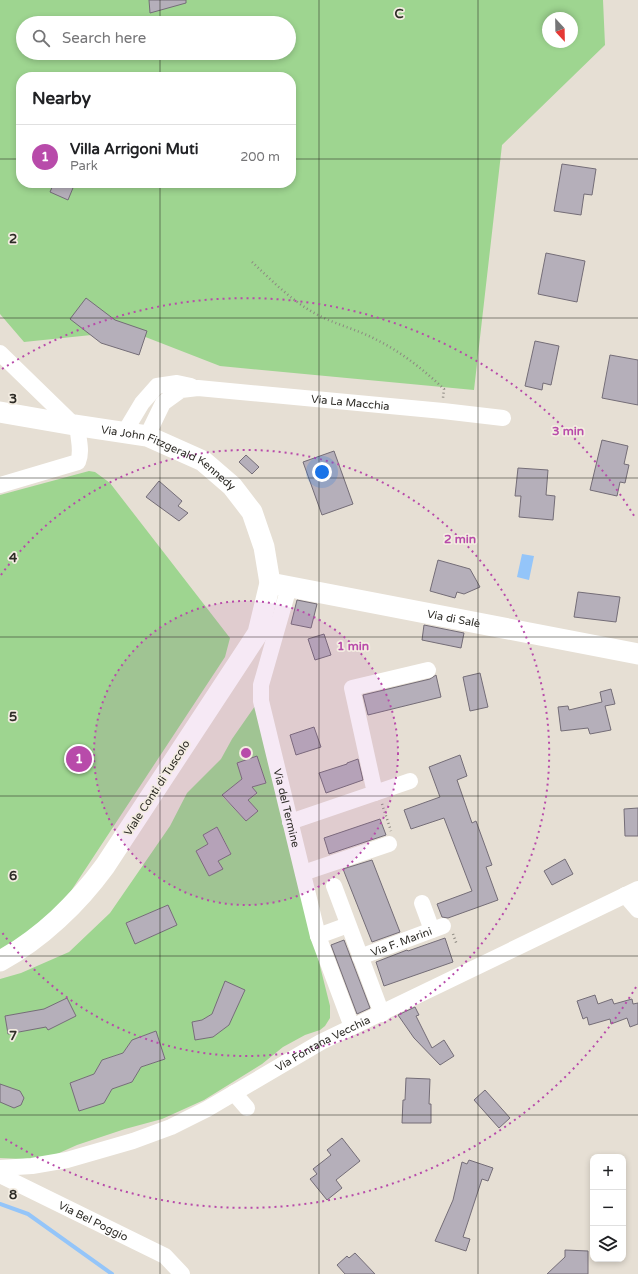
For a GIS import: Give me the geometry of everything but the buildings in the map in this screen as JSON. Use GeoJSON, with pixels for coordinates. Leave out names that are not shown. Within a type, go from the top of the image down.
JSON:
{"type":"FeatureCollection","features":[{"type":"Feature","properties":{"kind":"main road","name":"Via John Fitzgerald Kennedy"},"geometry":{"type":"LineString","coordinates":[[0,412],[76,426],[175,440],[205,451],[241,479],[258,500],[274,537],[279,585]]}},
{"type":"Feature","properties":{"kind":"main road","name":"Viale Conti di Tuscolo"},"geometry":{"type":"LineString","coordinates":[[0,961],[22,948],[48,927],[72,905],[100,874],[258,633],[272,607],[279,585]]}},
{"type":"Feature","properties":{"kind":"main road","name":"Via di Salè"},"geometry":{"type":"LineString","coordinates":[[279,585],[638,654]]}},
{"type":"Feature","properties":{"kind":"street"},"geometry":{"type":"LineString","coordinates":[[0,353],[76,426],[80,447],[78,462],[0,485]]}},
{"type":"Feature","properties":{"kind":"street","name":"Via La Macchia"},"geometry":{"type":"LineString","coordinates":[[124,433],[142,403],[157,386],[177,383],[198,388],[503,418]]}},
{"type":"Feature","properties":{"kind":"street","name":"Via La Macchia"},"geometry":{"type":"LineString","coordinates":[[147,436],[163,403],[181,390],[198,388]]}},
{"type":"Feature","properties":{"kind":"street","name":"Via del Termine"},"geometry":{"type":"LineString","coordinates":[[279,585],[261,685],[263,712],[318,936],[352,1027]]}},
{"type":"Feature","properties":{"kind":"street"},"geometry":{"type":"LineString","coordinates":[[379,799],[352,688],[428,670]]}},
{"type":"Feature","properties":{"kind":"street"},"geometry":{"type":"LineString","coordinates":[[290,822],[379,799],[410,781]]}},
{"type":"Feature","properties":{"kind":"street"},"geometry":{"type":"LineString","coordinates":[[302,873],[391,840]]}},
{"type":"Feature","properties":{"kind":"street"},"geometry":{"type":"LineString","coordinates":[[334,886],[382,1014]]}},
{"type":"Feature","properties":{"kind":"street"},"geometry":{"type":"LineString","coordinates":[[632,892],[638,910]]}},
{"type":"Feature","properties":{"kind":"street","name":"Via Fontana Vecchia"},"geometry":{"type":"LineString","coordinates":[[0,1168],[60,1162],[133,1141],[184,1121],[308,1049],[632,892]]}},
{"type":"Feature","properties":{"kind":"street","name":"Via F. Marini"},"geometry":{"type":"LineString","coordinates":[[360,957],[438,928],[422,903]]}},
{"type":"Feature","properties":{"kind":"street"},"geometry":{"type":"LineString","coordinates":[[318,936],[348,924]]}},
{"type":"Feature","properties":{"kind":"street"},"geometry":{"type":"LineString","coordinates":[[234,1093],[247,1108]]}},
{"type":"Feature","properties":{"kind":"street","name":"Via Bel Poggio"},"geometry":{"type":"LineString","coordinates":[[0,1175],[165,1256],[182,1274]]}},
{"type":"Feature","properties":{"kind":"path"},"geometry":{"type":"LineString","coordinates":[[252,262],[296,302],[316,314],[376,339],[432,378],[444,389],[443,411]]}},
{"type":"Feature","properties":{"kind":"path"},"geometry":{"type":"LineString","coordinates":[[379,799],[391,840]]}},
{"type":"Feature","properties":{"kind":"path"},"geometry":{"type":"LineString","coordinates":[[455,940],[457,945]]}},
{"type":"Feature","properties":{"kind":"green space"},"geometry":{"type":"Polygon","coordinates":[[[0,0],[603,0],[605,45],[502,145],[474,390],[220,366],[130,331],[24,342],[0,314],[0,0]]]}},
{"type":"Feature","properties":{"kind":"green space"},"geometry":{"type":"Polygon","coordinates":[[[89,471],[95,472],[110,483],[230,638],[225,657],[71,891],[38,926],[0,951],[0,495],[89,471]]]}},
{"type":"Feature","properties":{"kind":"green space"},"geometry":{"type":"Polygon","coordinates":[[[255,706],[330,1006],[330,1018],[325,1026],[320,1030],[305,1035],[283,1047],[262,1064],[204,1100],[162,1119],[125,1129],[77,1145],[48,1158],[0,1158],[0,979],[21,973],[69,952],[110,913],[170,826],[187,793],[221,759],[232,739],[255,706]],[[257,757],[237,763],[242,779],[222,796],[246,821],[257,811],[248,800],[257,794],[252,787],[266,783],[257,757]],[[217,827],[203,835],[208,844],[196,851],[209,876],[222,869],[218,861],[231,853],[217,827]],[[168,905],[126,923],[135,944],[177,925],[168,905]],[[225,982],[212,1014],[202,1020],[192,1022],[195,1040],[213,1037],[229,1025],[245,990],[225,982]],[[67,998],[39,1012],[48,1030],[76,1016],[67,998]],[[35,1011],[5,1016],[8,1034],[39,1028],[35,1011]],[[156,1031],[132,1040],[123,1053],[102,1060],[94,1074],[70,1083],[79,1111],[104,1103],[112,1089],[132,1082],[141,1067],[165,1059],[156,1031]]]}},
{"type":"Feature","properties":{"kind":"water"},"geometry":{"type":"Polygon","coordinates":[[[522,554],[534,556],[529,580],[517,577],[522,554]]]}},
{"type":"Feature","properties":{"kind":"waterway"},"geometry":{"type":"LineString","coordinates":[[0,1204],[28,1214],[112,1274]]}},
{"type":"Feature","properties":{"kind":"place","name":"Villa Arrigoni Muti"},"geometry":{"type":"Point","coordinates":[79,759]}}]}
